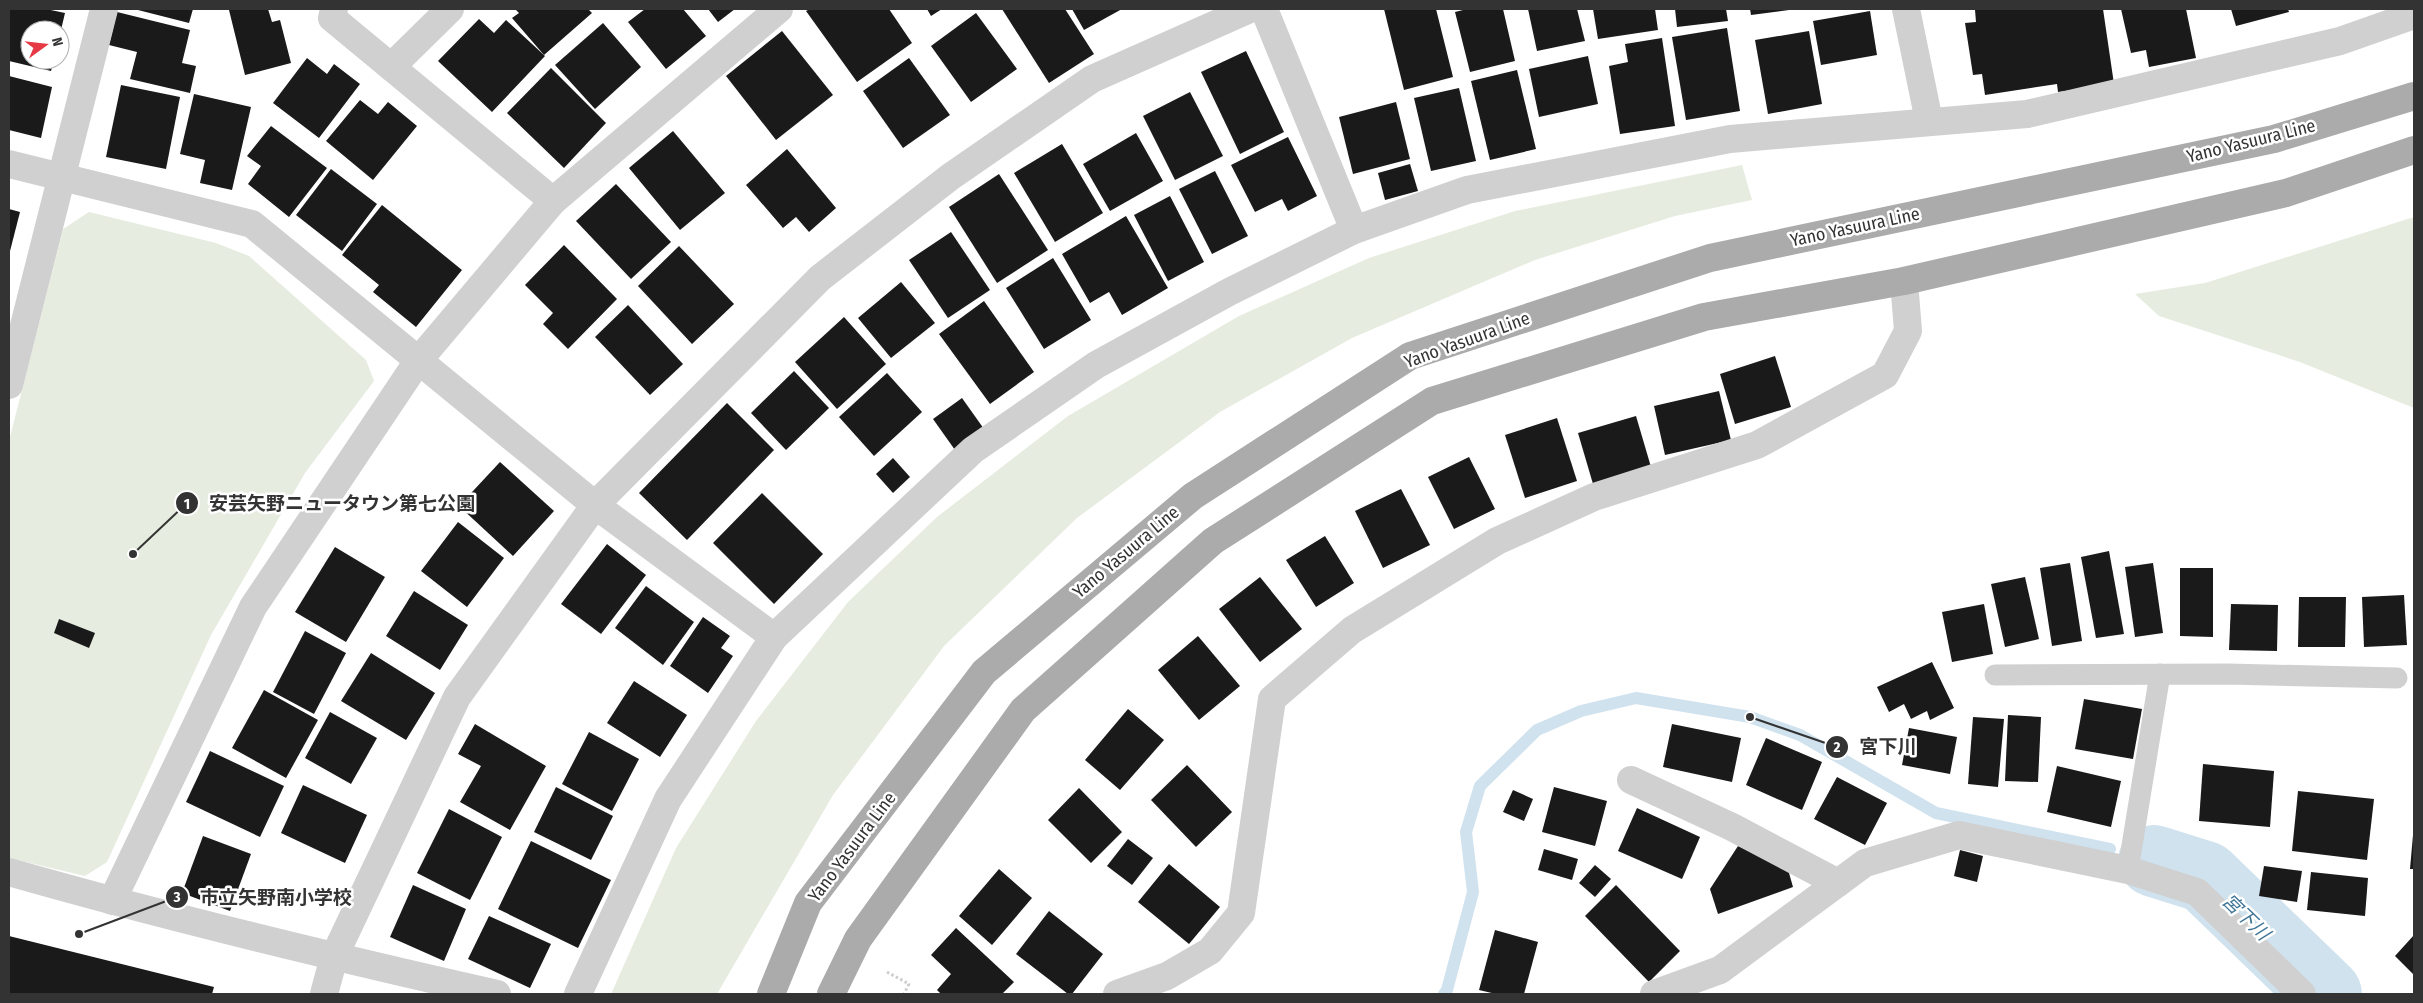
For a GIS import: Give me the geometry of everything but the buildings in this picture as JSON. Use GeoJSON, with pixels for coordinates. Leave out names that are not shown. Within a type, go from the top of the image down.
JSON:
{"type":"FeatureCollection","features":[{"type":"Feature","properties":{"kind":"main road","name":"Yano Yasuura Line"},"geometry":{"type":"LineString","coordinates":[[771,994],[808,903],[984,672],[1193,496],[1410,356],[1710,258],[2274,139],[2414,96]]}},
{"type":"Feature","properties":{"kind":"main road"},"geometry":{"type":"LineString","coordinates":[[831,994],[858,939],[1023,710],[1213,541],[1432,402],[1704,316],[1904,281],[2286,193],[2414,150]]}},
{"type":"Feature","properties":{"kind":"street"},"geometry":{"type":"LineString","coordinates":[[9,385],[104,9]]}},
{"type":"Feature","properties":{"kind":"street"},"geometry":{"type":"LineString","coordinates":[[334,9],[332,18],[553,201]]}},
{"type":"Feature","properties":{"kind":"street"},"geometry":{"type":"LineString","coordinates":[[390,67],[450,9]]}},
{"type":"Feature","properties":{"kind":"street"},"geometry":{"type":"LineString","coordinates":[[112,901],[253,607],[418,360],[553,201],[778,9]]}},
{"type":"Feature","properties":{"kind":"street"},"geometry":{"type":"LineString","coordinates":[[324,994],[334,957],[457,697],[595,505],[820,278],[950,177],[1092,79],[1250,9]]}},
{"type":"Feature","properties":{"kind":"street"},"geometry":{"type":"LineString","coordinates":[[1264,9],[1354,230]]}},
{"type":"Feature","properties":{"kind":"street"},"geometry":{"type":"LineString","coordinates":[[1906,9],[1929,121]]}},
{"type":"Feature","properties":{"kind":"street"},"geometry":{"type":"LineString","coordinates":[[578,994],[668,799],[774,637],[973,450],[1096,365],[1228,292],[1354,230],[1467,190],[1730,139],[2027,114],[2340,40],[2414,15]]}},
{"type":"Feature","properties":{"kind":"street"},"geometry":{"type":"LineString","coordinates":[[9,164],[252,224],[595,505],[774,637]]}},
{"type":"Feature","properties":{"kind":"street"},"geometry":{"type":"LineString","coordinates":[[1117,994],[1166,976],[1210,952],[1240,913],[1272,699],[1352,630],[1497,541],[1594,497],[1757,445],[1885,375],[1908,331],[1904,281]]}},
{"type":"Feature","properties":{"kind":"street"},"geometry":{"type":"LineString","coordinates":[[1631,780],[1732,827],[1838,883]]}},
{"type":"Feature","properties":{"kind":"street"},"geometry":{"type":"LineString","coordinates":[[1654,994],[1720,970],[1865,863],[1959,836],[2128,870],[2197,892],[2302,994]]}},
{"type":"Feature","properties":{"kind":"street"},"geometry":{"type":"LineString","coordinates":[[9,872],[112,901],[334,957],[496,994]]}},
{"type":"Feature","properties":{"kind":"lane"},"geometry":{"type":"LineString","coordinates":[[1995,675],[2160,674],[2397,678]]}},
{"type":"Feature","properties":{"kind":"lane"},"geometry":{"type":"LineString","coordinates":[[2128,870],[2160,674]]}},
{"type":"Feature","properties":{"kind":"path"},"geometry":{"type":"LineString","coordinates":[[887,972],[909,984],[904,994]]}},
{"type":"Feature","properties":{"kind":"shaded area"},"geometry":{"type":"Polygon","coordinates":[[[1742,165],[1752,200],[1675,216],[1535,260],[1352,338],[1220,412],[1077,518],[944,646],[833,795],[717,994],[611,994],[676,848],[756,721],[848,602],[937,517],[1068,416],[1239,316],[1369,258],[1515,211],[1742,165]]]}},
{"type":"Feature","properties":{"kind":"shaded area"},"geometry":{"type":"Polygon","coordinates":[[[89,212],[216,243],[249,256],[366,360],[374,381],[305,473],[211,635],[107,862],[85,876],[9,858],[9,441],[63,229],[89,212]]]}},
{"type":"Feature","properties":{"kind":"shaded area"},"geometry":{"type":"Polygon","coordinates":[[[2414,217],[2414,408],[2300,362],[2159,316],[2135,294],[2205,283],[2414,217]]]}},
{"type":"Feature","properties":{"kind":"waterway","name":"宮下川"},"geometry":{"type":"LineString","coordinates":[[1444,994],[1447,990],[1473,892],[1466,832],[1480,786],[1537,730],[1581,711],[1636,698],[1750,717],[1800,735],[1936,813],[2110,849]]}},
{"type":"Feature","properties":{"kind":"waterway","name":"宮下川"},"geometry":{"type":"LineString","coordinates":[[2154,861],[2205,877],[2326,994]]}},
{"type":"Feature","properties":{"kind":"place","name":"安芸矢野ニュータウン第七公園"},"geometry":{"type":"Point","coordinates":[133,554]}},
{"type":"Feature","properties":{"kind":"place","name":"宮下川"},"geometry":{"type":"Point","coordinates":[1750,717]}},
{"type":"Feature","properties":{"kind":"place","name":"市立矢野南小学校"},"geometry":{"type":"Point","coordinates":[79,934]}}]}
